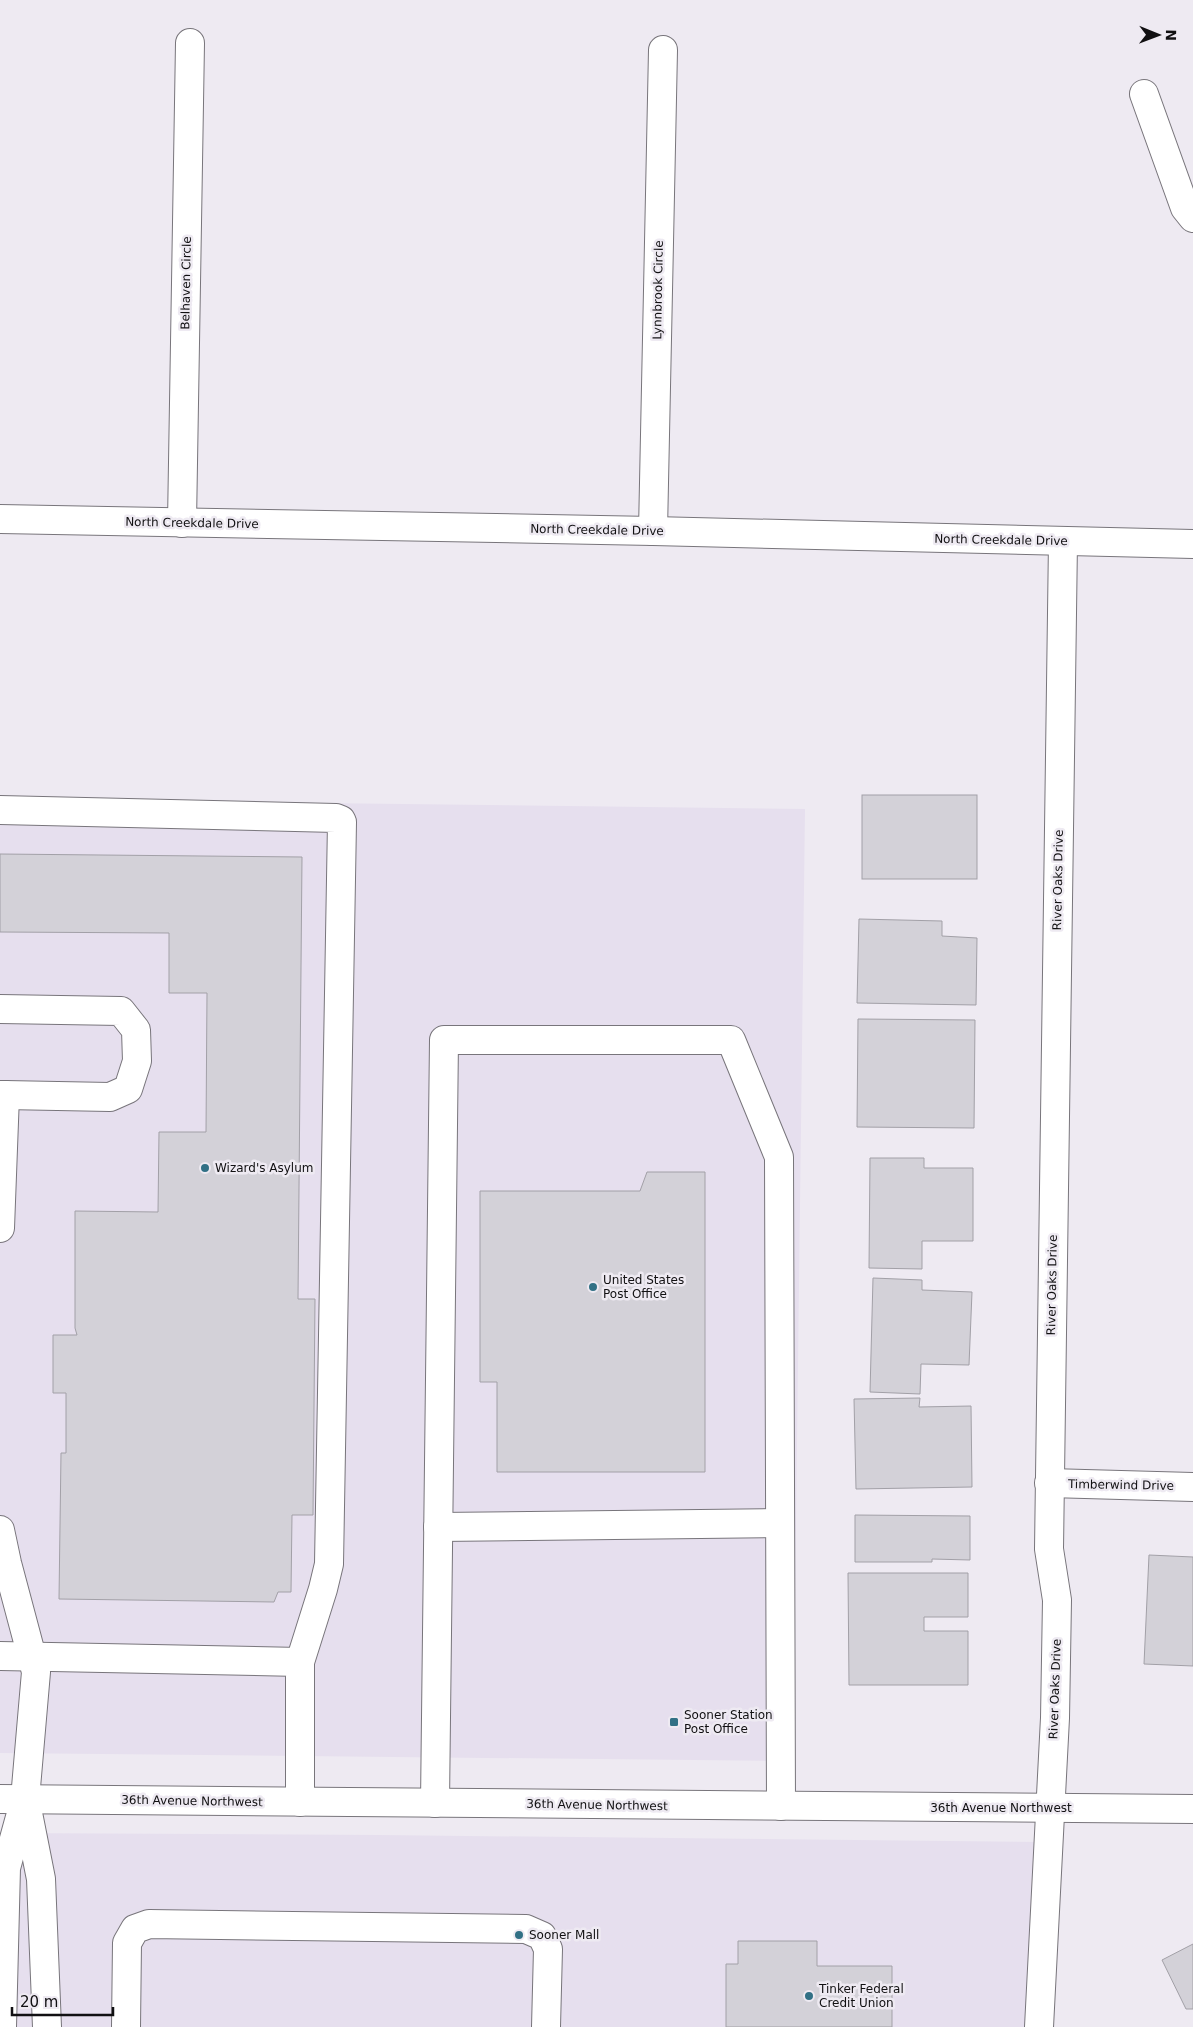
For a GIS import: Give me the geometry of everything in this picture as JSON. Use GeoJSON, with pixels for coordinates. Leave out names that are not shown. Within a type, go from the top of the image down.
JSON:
{"type":"FeatureCollection","features":[{"type":"Feature","properties":{"kind":"street","name":"Belhaven Circle"},"geometry":{"type":"LineString","coordinates":[[182,523],[190,43]]}},
{"type":"Feature","properties":{"kind":"street","name":"Lynnbrook Circle"},"geometry":{"type":"LineString","coordinates":[[653,531],[663,50]]}},
{"type":"Feature","properties":{"kind":"street"},"geometry":{"type":"LineString","coordinates":[[1144,94],[1185,208],[1193,218]]}},
{"type":"Feature","properties":{"kind":"street","name":"North Creekdale Drive"},"geometry":{"type":"LineString","coordinates":[[0,519],[653,531],[1193,544]]}},
{"type":"Feature","properties":{"kind":"street","name":"River Oaks Drive"},"geometry":{"type":"LineString","coordinates":[[1039,2027],[1052,1808],[1057,1600],[1049,1548],[1049,1483],[1063,541]]}},
{"type":"Feature","properties":{"kind":"street"},"geometry":{"type":"LineString","coordinates":[[0,810],[336,818],[342,822],[329,1564],[300,1662],[300,1802]]}},
{"type":"Feature","properties":{"kind":"street"},"geometry":{"type":"LineString","coordinates":[[0,1008],[121,1011],[136,1030],[137,1061],[128,1090],[110,1097],[2,1095],[0,1228]]}},
{"type":"Feature","properties":{"kind":"street"},"geometry":{"type":"LineString","coordinates":[[435,1803],[444,1040],[730,1040],[779,1157],[781,1806]]}},
{"type":"Feature","properties":{"kind":"street","name":"Timberwind Drive"},"geometry":{"type":"LineString","coordinates":[[1049,1483],[1193,1487]]}},
{"type":"Feature","properties":{"kind":"street"},"geometry":{"type":"LineString","coordinates":[[438,1527],[780,1523]]}},
{"type":"Feature","properties":{"kind":"street"},"geometry":{"type":"LineString","coordinates":[[0,1530],[36,1672],[12,1799],[6,1868],[2,2027]]}},
{"type":"Feature","properties":{"kind":"street"},"geometry":{"type":"LineString","coordinates":[[0,1656],[300,1662]]}},
{"type":"Feature","properties":{"kind":"street"},"geometry":{"type":"LineString","coordinates":[[12,1799],[42,1879],[47,2027]]}},
{"type":"Feature","properties":{"kind":"street","name":"36th Avenue Northwest"},"geometry":{"type":"LineString","coordinates":[[12,1799],[1193,1809]]}},
{"type":"Feature","properties":{"kind":"street"},"geometry":{"type":"LineString","coordinates":[[126,2027],[127,1943],[135,1929],[149,1924],[526,1929],[542,1936],[548,1949],[546,2027]]}},
{"type":"Feature","properties":{"kind":"shaded area"},"geometry":{"type":"Polygon","coordinates":[[[0,799],[805,809],[793,1761],[0,1753],[0,799]]]}},
{"type":"Feature","properties":{"kind":"shaded area","name":"Sooner Mall"},"geometry":{"type":"Polygon","coordinates":[[[0,1833],[1040,1842],[1035,2027],[0,2027],[0,1833]]]}},
{"type":"Feature","properties":{"kind":"building"},"geometry":{"type":"Polygon","coordinates":[[[862,795],[977,795],[977,879],[862,879],[862,795]]]}},
{"type":"Feature","properties":{"kind":"building"},"geometry":{"type":"Polygon","coordinates":[[[0,854],[302,857],[298,1299],[315,1299],[313,1515],[292,1515],[291,1592],[278,1592],[274,1602],[59,1599],[61,1453],[66,1453],[66,1393],[53,1393],[53,1335],[77,1335],[75,1328],[75,1211],[158,1212],[159,1132],[206,1132],[207,993],[169,993],[169,933],[0,932],[0,854]]]}},
{"type":"Feature","properties":{"kind":"building"},"geometry":{"type":"Polygon","coordinates":[[[859,919],[942,921],[942,936],[977,938],[976,1005],[857,1003],[859,919]]]}},
{"type":"Feature","properties":{"kind":"building"},"geometry":{"type":"Polygon","coordinates":[[[858,1019],[975,1020],[974,1128],[857,1127],[858,1019]]]}},
{"type":"Feature","properties":{"kind":"building"},"geometry":{"type":"Polygon","coordinates":[[[870,1158],[924,1158],[924,1168],[973,1168],[973,1241],[922,1241],[922,1269],[869,1268],[870,1158]]]}},
{"type":"Feature","properties":{"kind":"building","name":"United States Post Office"},"geometry":{"type":"Polygon","coordinates":[[[647,1172],[705,1172],[705,1472],[497,1472],[497,1382],[480,1382],[480,1191],[640,1191],[647,1172]]]}},
{"type":"Feature","properties":{"kind":"building"},"geometry":{"type":"Polygon","coordinates":[[[873,1278],[922,1280],[922,1290],[972,1292],[969,1365],[921,1364],[920,1394],[870,1392],[873,1278]]]}},
{"type":"Feature","properties":{"kind":"building"},"geometry":{"type":"Polygon","coordinates":[[[920,1398],[919,1407],[971,1406],[972,1487],[856,1489],[854,1399],[920,1398]]]}},
{"type":"Feature","properties":{"kind":"building"},"geometry":{"type":"Polygon","coordinates":[[[855,1515],[970,1516],[970,1560],[932,1559],[932,1562],[855,1562],[855,1515]]]}},
{"type":"Feature","properties":{"kind":"building"},"geometry":{"type":"Polygon","coordinates":[[[1149,1555],[1193,1557],[1193,1666],[1144,1664],[1149,1555]]]}},
{"type":"Feature","properties":{"kind":"building"},"geometry":{"type":"Polygon","coordinates":[[[848,1573],[968,1573],[968,1617],[924,1617],[924,1631],[968,1631],[968,1685],[849,1685],[848,1573]]]}},
{"type":"Feature","properties":{"kind":"building","name":"Tinker Federal Credit Union"},"geometry":{"type":"Polygon","coordinates":[[[738,1941],[817,1941],[817,1966],[892,1966],[892,2027],[726,2027],[726,1964],[738,1964],[738,1941]]]}},
{"type":"Feature","properties":{"kind":"building"},"geometry":{"type":"Polygon","coordinates":[[[1193,1944],[1193,2009],[1186,2009],[1162,1960],[1193,1944]]]}},
{"type":"Feature","properties":{"kind":"place","name":"Wizard's Asylum"},"geometry":{"type":"Point","coordinates":[205,1168]}},
{"type":"Feature","properties":{"kind":"place","name":"United States Post Office"},"geometry":{"type":"Point","coordinates":[593,1287]}},
{"type":"Feature","properties":{"kind":"place","name":"Sooner Station Post Office"},"geometry":{"type":"Point","coordinates":[674,1722]}},
{"type":"Feature","properties":{"kind":"place","name":"Sooner Mall"},"geometry":{"type":"Point","coordinates":[519,1935]}},
{"type":"Feature","properties":{"kind":"place","name":"Tinker Federal Credit Union"},"geometry":{"type":"Point","coordinates":[809,1996]}}]}
